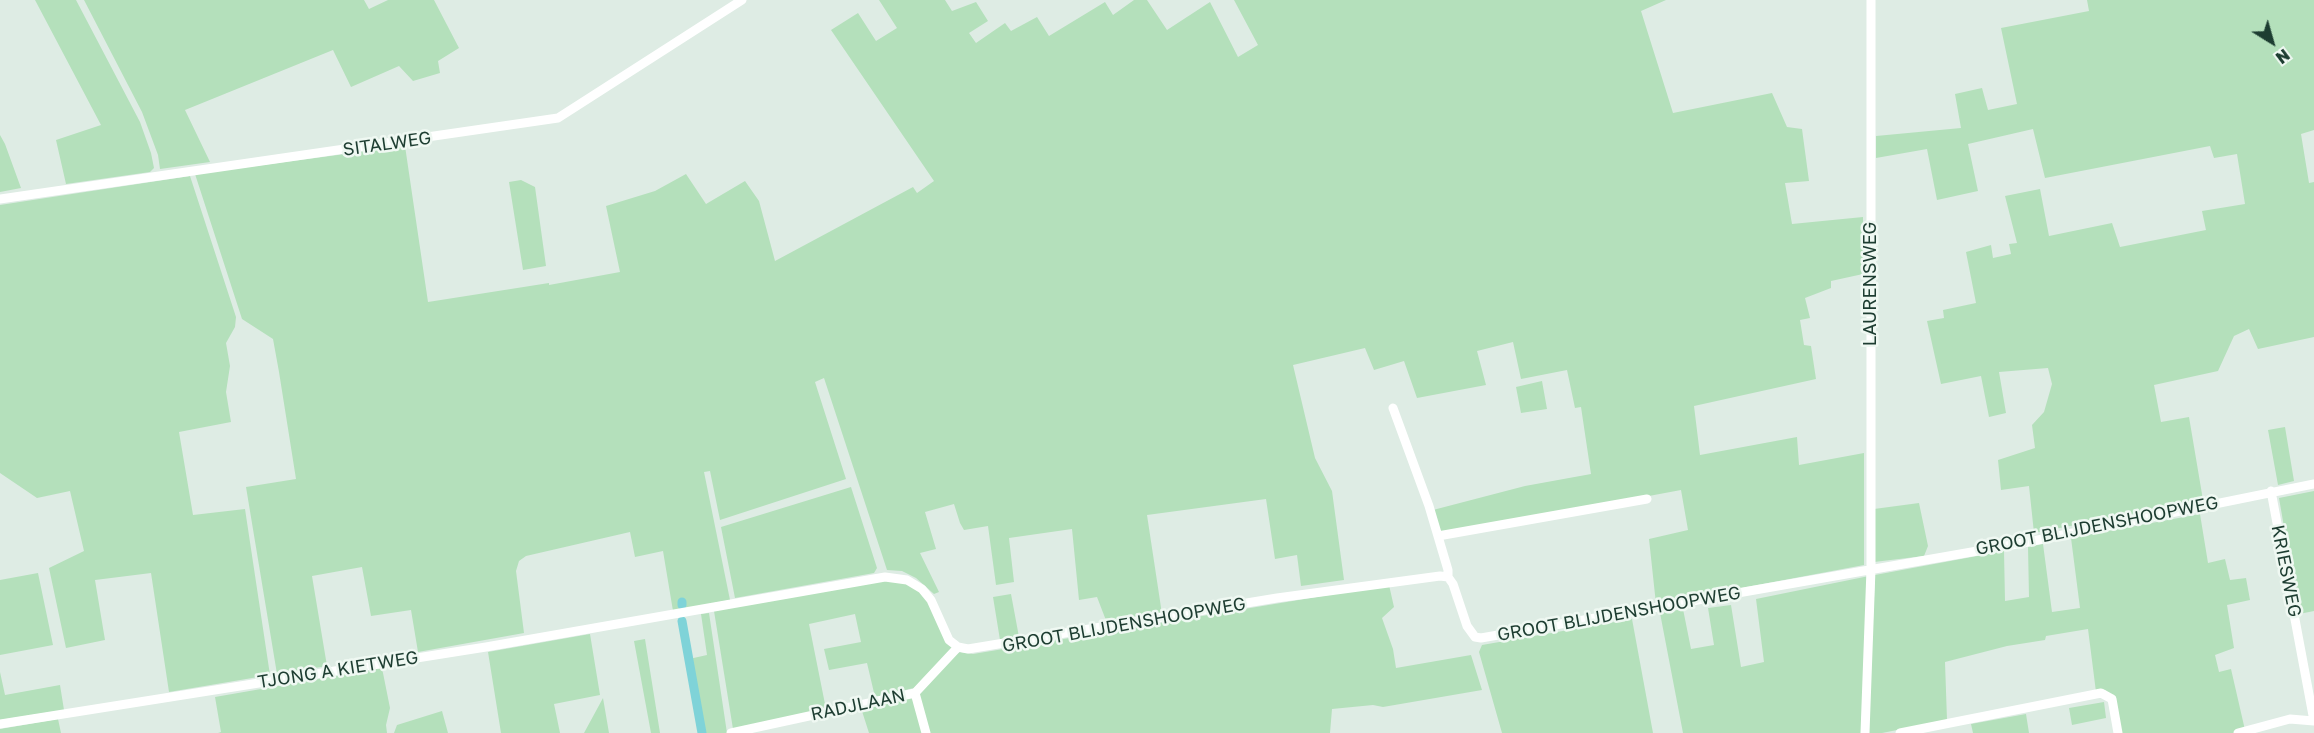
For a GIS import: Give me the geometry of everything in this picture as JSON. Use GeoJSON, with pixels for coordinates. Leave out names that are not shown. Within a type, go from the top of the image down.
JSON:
{"type":"FeatureCollection","features":[{"type":"Feature","properties":{"kind":"street","name":"SITALWEG"},"geometry":{"type":"LineString","coordinates":[[0,199],[558,118],[741,0]]}},
{"type":"Feature","properties":{"kind":"street","name":"LAURENSWEG"},"geometry":{"type":"LineString","coordinates":[[1865,733],[1871,569],[1871,0]]}},
{"type":"Feature","properties":{"kind":"street"},"geometry":{"type":"LineString","coordinates":[[1393,408],[1438,536],[1448,570],[1448,578]]}},
{"type":"Feature","properties":{"kind":"street","name":"GROOT BLIJDENSHOOPWEG"},"geometry":{"type":"LineString","coordinates":[[958,647],[981,649],[1277,598],[1440,576],[1448,578],[1453,584],[1467,626],[1475,637],[1481,638],[2023,543],[2314,484]]}},
{"type":"Feature","properties":{"kind":"street","name":"KRIESWEG"},"geometry":{"type":"LineString","coordinates":[[2271,492],[2314,721]]}},
{"type":"Feature","properties":{"kind":"street"},"geometry":{"type":"LineString","coordinates":[[1438,536],[1647,499]]}},
{"type":"Feature","properties":{"kind":"street","name":"TJONG A KIETWEG"},"geometry":{"type":"LineString","coordinates":[[0,724],[675,614],[852,581],[896,577],[922,589],[931,600],[949,640],[958,647]]}},
{"type":"Feature","properties":{"kind":"street"},"geometry":{"type":"LineString","coordinates":[[927,733],[915,693],[958,647]]}},
{"type":"Feature","properties":{"kind":"street","name":"RADJLAAN"},"geometry":{"type":"LineString","coordinates":[[730,733],[915,693]]}},
{"type":"Feature","properties":{"kind":"street"},"geometry":{"type":"LineString","coordinates":[[1899,733],[2101,693],[2107,694],[2112,699],[2118,733]]}},
{"type":"Feature","properties":{"kind":"street"},"geometry":{"type":"LineString","coordinates":[[2238,733],[2290,719],[2314,721]]}},
{"type":"Feature","properties":{"kind":"green space"},"geometry":{"type":"Polygon","coordinates":[[[35,0],[76,0],[140,122],[154,168],[150,172],[66,184],[56,140],[101,125],[35,0]]]}},
{"type":"Feature","properties":{"kind":"green space"},"geometry":{"type":"Polygon","coordinates":[[[84,0],[364,0],[369,9],[388,0],[434,0],[459,48],[438,61],[440,73],[413,81],[399,66],[351,87],[333,50],[185,110],[210,162],[160,169],[158,155],[142,112],[84,0]]]}},
{"type":"Feature","properties":{"kind":"green space"},"geometry":{"type":"Polygon","coordinates":[[[879,0],[945,0],[952,11],[976,2],[988,21],[969,33],[976,43],[1005,23],[1011,31],[1037,17],[1049,36],[1105,2],[1113,15],[1134,0],[1147,0],[1167,30],[1210,2],[1238,57],[1258,45],[1234,0],[1666,0],[1641,11],[1673,113],[1772,93],[1787,127],[1802,129],[1809,181],[1785,183],[1792,224],[1863,217],[1863,274],[1831,281],[1831,288],[1805,298],[1810,318],[1800,320],[1804,345],[1811,346],[1816,379],[1694,406],[1700,455],[1797,437],[1799,465],[1864,453],[1864,565],[1656,604],[1649,539],[1688,530],[1681,490],[1440,535],[1433,510],[1525,486],[1591,474],[1581,407],[1575,408],[1567,370],[1521,379],[1513,342],[1477,351],[1486,385],[1417,398],[1404,361],[1374,370],[1365,348],[1293,365],[1315,458],[1332,491],[1344,580],[1301,586],[1297,555],[1275,559],[1266,499],[1147,515],[1162,614],[1107,623],[1097,597],[1079,600],[1072,529],[1009,538],[1014,582],[996,585],[988,526],[964,530],[954,504],[925,512],[936,549],[920,553],[939,592],[934,594],[916,578],[902,571],[887,570],[824,378],[815,382],[846,479],[720,520],[710,471],[704,472],[730,600],[673,611],[663,551],[635,557],[630,532],[526,556],[519,561],[516,571],[524,633],[418,652],[411,610],[371,616],[362,567],[312,576],[327,666],[277,674],[246,487],[296,479],[279,372],[273,339],[242,319],[195,174],[405,146],[428,302],[549,283],[549,285],[620,272],[606,206],[655,191],[686,174],[706,204],[745,181],[759,201],[775,261],[913,187],[917,193],[934,181],[831,30],[858,13],[876,41],[897,28],[879,0]]]}},
{"type":"Feature","properties":{"kind":"green space"},"geometry":{"type":"Polygon","coordinates":[[[2087,0],[2314,0],[2314,130],[2301,134],[2309,183],[2314,182],[2314,337],[2258,349],[2249,329],[2234,336],[2218,371],[2154,385],[2161,422],[2189,417],[2203,500],[2034,533],[2029,486],[2001,490],[1998,460],[2035,448],[2032,425],[2044,412],[2052,384],[2048,368],[1999,372],[2006,413],[1989,417],[1981,376],[1941,384],[1927,321],[1944,318],[1943,310],[1976,303],[1966,252],[1991,245],[1993,258],[2011,254],[2009,244],[2017,243],[2005,196],[2040,189],[2049,236],[2112,223],[2120,247],[2206,230],[2202,211],[2245,204],[2237,154],[2214,158],[2210,146],[2045,178],[2033,129],[1968,144],[1978,191],[1937,200],[1927,149],[1876,158],[1876,136],[1961,128],[1955,94],[1982,88],[1988,110],[2017,104],[2001,28],[2089,11],[2087,0]]]}},
{"type":"Feature","properties":{"kind":"green space"},"geometry":{"type":"Polygon","coordinates":[[[0,135],[5,144],[21,188],[0,192],[0,135]]]}},
{"type":"Feature","properties":{"kind":"green space"},"geometry":{"type":"Polygon","coordinates":[[[190,176],[236,317],[235,327],[226,343],[230,366],[226,392],[231,422],[179,432],[193,515],[245,509],[270,675],[169,692],[151,573],[95,580],[105,640],[66,648],[49,568],[84,551],[70,491],[37,498],[0,473],[0,205],[190,176]]]}},
{"type":"Feature","properties":{"kind":"green space"},"geometry":{"type":"Polygon","coordinates":[[[521,180],[535,187],[546,266],[523,270],[509,182],[521,180]]]}},
{"type":"Feature","properties":{"kind":"green space"},"geometry":{"type":"Polygon","coordinates":[[[1542,381],[1547,409],[1521,413],[1516,387],[1542,381]]]}},
{"type":"Feature","properties":{"kind":"green space"},"geometry":{"type":"Polygon","coordinates":[[[2285,427],[2294,481],[2278,485],[2268,430],[2285,427]]]}},
{"type":"Feature","properties":{"kind":"green space"},"geometry":{"type":"Polygon","coordinates":[[[851,487],[877,568],[874,573],[735,598],[721,527],[851,487]]]}},
{"type":"Feature","properties":{"kind":"green space"},"geometry":{"type":"Polygon","coordinates":[[[2314,491],[2314,611],[2299,614],[2279,498],[2314,491]]]}},
{"type":"Feature","properties":{"kind":"green space"},"geometry":{"type":"Polygon","coordinates":[[[1919,503],[1928,546],[1924,556],[1874,562],[1874,509],[1919,503]]]}},
{"type":"Feature","properties":{"kind":"green space"},"geometry":{"type":"Polygon","coordinates":[[[2200,514],[2208,563],[2225,559],[2230,580],[2246,578],[2250,600],[2227,605],[2234,648],[2215,655],[2219,672],[2231,669],[2245,730],[2236,733],[2119,733],[2113,696],[2105,690],[2096,692],[2088,629],[2046,636],[2045,640],[2007,646],[1945,662],[1947,720],[1882,733],[1868,733],[1875,575],[2004,551],[2005,601],[2029,597],[2028,547],[2043,544],[2052,612],[2080,608],[2071,538],[2200,514]]]}},
{"type":"Feature","properties":{"kind":"green space"},"geometry":{"type":"Polygon","coordinates":[[[38,573],[53,645],[0,655],[0,580],[38,573]]]}},
{"type":"Feature","properties":{"kind":"green space"},"geometry":{"type":"Polygon","coordinates":[[[1869,576],[1861,733],[1683,733],[1660,613],[1683,609],[1691,649],[1714,645],[1708,608],[1731,605],[1741,667],[1764,662],[1756,599],[1869,576]]]}},
{"type":"Feature","properties":{"kind":"green space"},"geometry":{"type":"Polygon","coordinates":[[[880,580],[898,580],[919,590],[929,602],[953,647],[914,688],[875,697],[867,663],[829,670],[824,649],[861,642],[855,614],[809,624],[826,709],[733,729],[714,611],[880,580]]]}},
{"type":"Feature","properties":{"kind":"green space"},"geometry":{"type":"Polygon","coordinates":[[[1389,585],[1394,607],[1382,618],[1393,649],[1396,668],[1471,655],[1482,690],[1383,707],[1373,705],[1332,709],[1330,733],[930,733],[918,693],[953,655],[960,652],[973,654],[1389,585]]]}},
{"type":"Feature","properties":{"kind":"green space"},"geometry":{"type":"Polygon","coordinates":[[[1011,594],[1019,637],[1000,640],[993,597],[1011,594]]]}},
{"type":"Feature","properties":{"kind":"green space"},"geometry":{"type":"Polygon","coordinates":[[[709,613],[727,733],[702,733],[689,659],[707,655],[701,614],[709,613]]]}},
{"type":"Feature","properties":{"kind":"green space"},"geometry":{"type":"Polygon","coordinates":[[[1632,619],[1653,733],[1502,733],[1479,652],[1482,645],[1632,619]]]}},
{"type":"Feature","properties":{"kind":"green space"},"geometry":{"type":"Polygon","coordinates":[[[590,634],[600,695],[554,704],[560,733],[501,733],[488,652],[590,634]]]}},
{"type":"Feature","properties":{"kind":"green space"},"geometry":{"type":"Polygon","coordinates":[[[645,639],[660,733],[651,733],[634,641],[645,639]]]}},
{"type":"Feature","properties":{"kind":"green space"},"geometry":{"type":"Polygon","coordinates":[[[382,668],[390,708],[386,725],[387,733],[218,733],[221,732],[215,697],[382,668]]]}},
{"type":"Feature","properties":{"kind":"green space"},"geometry":{"type":"Polygon","coordinates":[[[0,672],[5,695],[60,685],[64,710],[0,720],[0,672]]]}},
{"type":"Feature","properties":{"kind":"green space"},"geometry":{"type":"Polygon","coordinates":[[[912,697],[923,733],[869,733],[861,708],[912,697]]]}},
{"type":"Feature","properties":{"kind":"green space"},"geometry":{"type":"Polygon","coordinates":[[[603,698],[609,733],[584,733],[603,698]]]}},
{"type":"Feature","properties":{"kind":"green space"},"geometry":{"type":"Polygon","coordinates":[[[2104,702],[2106,718],[2072,725],[2069,708],[2104,702]]]}},
{"type":"Feature","properties":{"kind":"green space"},"geometry":{"type":"Polygon","coordinates":[[[442,711],[448,733],[394,733],[397,725],[442,711]]]}},
{"type":"Feature","properties":{"kind":"green space"},"geometry":{"type":"Polygon","coordinates":[[[2026,714],[2029,733],[1973,733],[1971,724],[2026,714]]]}},
{"type":"Feature","properties":{"kind":"green space"},"geometry":{"type":"Polygon","coordinates":[[[58,719],[61,733],[0,733],[0,729],[58,719]]]}},
{"type":"Feature","properties":{"kind":"waterway"},"geometry":{"type":"LineString","coordinates":[[682,621],[702,733]]}}]}
